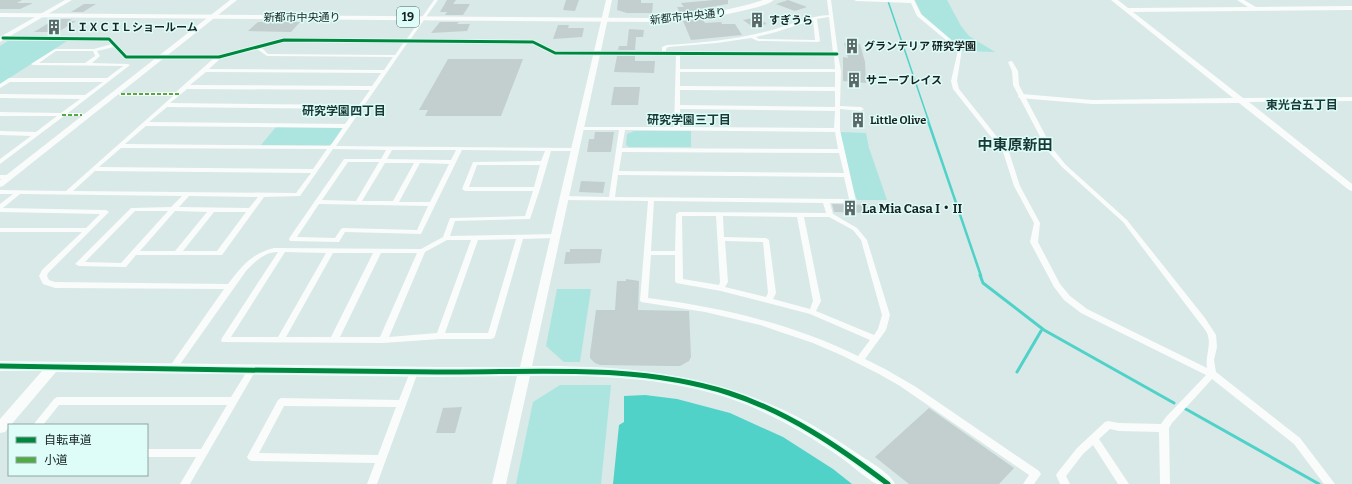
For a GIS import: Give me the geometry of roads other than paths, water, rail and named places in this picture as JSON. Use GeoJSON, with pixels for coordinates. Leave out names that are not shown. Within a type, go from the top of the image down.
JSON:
{"type":"FeatureCollection","features":[{"type":"Feature","properties":{"kind":"main road","name":"新都市中央通り"},"geometry":{"type":"LineString","coordinates":[[0,15],[605,19],[702,13],[758,0]]}},
{"type":"Feature","properties":{"kind":"main road","name":"新都市中央通り"},"geometry":{"type":"LineString","coordinates":[[605,19],[653,20],[702,16],[740,9],[770,0]]}},
{"type":"Feature","properties":{"kind":"street"},"geometry":{"type":"LineString","coordinates":[[1,39],[69,0]]}},
{"type":"Feature","properties":{"kind":"street"},"geometry":{"type":"LineString","coordinates":[[0,184],[234,0]]}},
{"type":"Feature","properties":{"kind":"street"},"geometry":{"type":"LineString","coordinates":[[0,192],[298,195],[436,0]]}},
{"type":"Feature","properties":{"kind":"street"},"geometry":{"type":"LineString","coordinates":[[499,484],[609,0]]}},
{"type":"Feature","properties":{"kind":"street"},"geometry":{"type":"LineString","coordinates":[[564,198],[853,201],[836,130],[838,71],[829,0]]}},
{"type":"Feature","properties":{"kind":"street"},"geometry":{"type":"LineString","coordinates":[[856,0],[887,2],[912,1],[919,15],[960,50],[954,81],[956,88],[1006,152],[1017,186],[1037,223],[1034,242],[1057,285],[1067,298],[1084,311],[1212,374],[1297,441],[1330,484]]}},
{"type":"Feature","properties":{"kind":"street"},"geometry":{"type":"LineString","coordinates":[[1114,0],[1352,188]]}},
{"type":"Feature","properties":{"kind":"street"},"geometry":{"type":"LineString","coordinates":[[1240,0],[1255,9]]}},
{"type":"Feature","properties":{"kind":"street"},"geometry":{"type":"LineString","coordinates":[[1128,10],[1352,8]]}},
{"type":"Feature","properties":{"kind":"street"},"geometry":{"type":"LineString","coordinates":[[664,54],[664,48],[667,46],[717,42],[751,36],[815,18],[831,16]]}},
{"type":"Feature","properties":{"kind":"street"},"geometry":{"type":"LineString","coordinates":[[751,36],[758,40],[818,41],[815,18]]}},
{"type":"Feature","properties":{"kind":"street"},"geometry":{"type":"LineString","coordinates":[[1,39],[109,39],[126,57],[220,58],[284,40],[533,42],[554,53],[837,54]]}},
{"type":"Feature","properties":{"kind":"street"},"geometry":{"type":"LineString","coordinates":[[0,162],[128,65],[33,64],[55,50],[94,50],[115,46]]}},
{"type":"Feature","properties":{"kind":"street"},"geometry":{"type":"LineString","coordinates":[[258,47],[267,55],[396,56]]}},
{"type":"Feature","properties":{"kind":"street"},"geometry":{"type":"LineString","coordinates":[[86,65],[98,56],[94,50]]}},
{"type":"Feature","properties":{"kind":"street"},"geometry":{"type":"LineString","coordinates":[[677,128],[678,54]]}},
{"type":"Feature","properties":{"kind":"street"},"geometry":{"type":"LineString","coordinates":[[67,193],[220,58]]}},
{"type":"Feature","properties":{"kind":"street"},"geometry":{"type":"LineString","coordinates":[[1010,62],[1015,71],[1016,85],[1049,149],[1064,166],[1125,221],[1212,335],[1213,347],[1210,360],[1212,374]]}},
{"type":"Feature","properties":{"kind":"street"},"geometry":{"type":"LineString","coordinates":[[205,70],[385,72]]}},
{"type":"Feature","properties":{"kind":"street"},"geometry":{"type":"LineString","coordinates":[[678,70],[838,71]]}},
{"type":"Feature","properties":{"kind":"street"},"geometry":{"type":"LineString","coordinates":[[0,86],[9,80],[108,80]]}},
{"type":"Feature","properties":{"kind":"street"},"geometry":{"type":"LineString","coordinates":[[187,87],[373,88]]}},
{"type":"Feature","properties":{"kind":"street"},"geometry":{"type":"LineString","coordinates":[[678,88],[837,89]]}},
{"type":"Feature","properties":{"kind":"street"},"geometry":{"type":"LineString","coordinates":[[121,94],[178,94]]}},
{"type":"Feature","properties":{"kind":"street"},"geometry":{"type":"LineString","coordinates":[[0,96],[85,97]]}},
{"type":"Feature","properties":{"kind":"street"},"geometry":{"type":"LineString","coordinates":[[1022,96],[1092,102],[1352,99]]}},
{"type":"Feature","properties":{"kind":"street"},"geometry":{"type":"LineString","coordinates":[[166,105],[360,107]]}},
{"type":"Feature","properties":{"kind":"street"},"geometry":{"type":"LineString","coordinates":[[678,108],[858,108]]}},
{"type":"Feature","properties":{"kind":"street"},"geometry":{"type":"LineString","coordinates":[[0,114],[82,115]]}},
{"type":"Feature","properties":{"kind":"street"},"geometry":{"type":"LineString","coordinates":[[145,124],[346,126]]}},
{"type":"Feature","properties":{"kind":"street"},"geometry":{"type":"LineString","coordinates":[[580,128],[836,130]]}},
{"type":"Feature","properties":{"kind":"street"},"geometry":{"type":"LineString","coordinates":[[612,198],[622,128]]}},
{"type":"Feature","properties":{"kind":"street"},"geometry":{"type":"LineString","coordinates":[[0,134],[37,134]]}},
{"type":"Feature","properties":{"kind":"street"},"geometry":{"type":"LineString","coordinates":[[120,146],[575,149]]}},
{"type":"Feature","properties":{"kind":"street"},"geometry":{"type":"LineString","coordinates":[[358,203],[390,148]]}},
{"type":"Feature","properties":{"kind":"street"},"geometry":{"type":"LineString","coordinates":[[454,162],[346,160],[292,238],[337,240],[343,230],[420,232],[454,162],[460,148]]}},
{"type":"Feature","properties":{"kind":"street"},"geometry":{"type":"LineString","coordinates":[[446,238],[452,219],[528,218],[548,149]]}},
{"type":"Feature","properties":{"kind":"street"},"geometry":{"type":"LineString","coordinates":[[619,150],[841,151]]}},
{"type":"Feature","properties":{"kind":"street"},"geometry":{"type":"LineString","coordinates":[[0,154],[10,154]]}},
{"type":"Feature","properties":{"kind":"street"},"geometry":{"type":"LineString","coordinates":[[394,203],[418,161]]}},
{"type":"Feature","properties":{"kind":"street"},"geometry":{"type":"LineString","coordinates":[[537,189],[465,189],[474,163],[544,163]]}},
{"type":"Feature","properties":{"kind":"street"},"geometry":{"type":"LineString","coordinates":[[94,169],[315,171]]}},
{"type":"Feature","properties":{"kind":"street"},"geometry":{"type":"LineString","coordinates":[[615,173],[846,175]]}},
{"type":"Feature","properties":{"kind":"street"},"geometry":{"type":"LineString","coordinates":[[0,177],[9,177]]}},
{"type":"Feature","properties":{"kind":"street"},"geometry":{"type":"LineString","coordinates":[[0,208],[18,192]]}},
{"type":"Feature","properties":{"kind":"street"},"geometry":{"type":"LineString","coordinates":[[187,194],[173,210],[123,265],[79,264],[133,209],[173,210],[251,210]]}},
{"type":"Feature","properties":{"kind":"street"},"geometry":{"type":"LineString","coordinates":[[134,253],[219,253],[262,195]]}},
{"type":"Feature","properties":{"kind":"street"},"geometry":{"type":"LineString","coordinates":[[652,199],[644,300],[708,309],[761,321],[795,332],[860,360],[913,390],[1036,474],[1028,484]]}},
{"type":"Feature","properties":{"kind":"street"},"geometry":{"type":"LineString","coordinates":[[826,201],[830,215]]}},
{"type":"Feature","properties":{"kind":"street"},"geometry":{"type":"LineString","coordinates":[[317,202],[433,204]]}},
{"type":"Feature","properties":{"kind":"street"},"geometry":{"type":"LineString","coordinates":[[0,208],[106,212],[45,272],[43,276],[46,282],[55,285],[230,287]]}},
{"type":"Feature","properties":{"kind":"street"},"geometry":{"type":"LineString","coordinates":[[177,253],[212,210]]}},
{"type":"Feature","properties":{"kind":"street"},"geometry":{"type":"LineString","coordinates":[[860,360],[876,339],[882,330],[886,315],[864,240],[855,229],[830,215],[679,214],[679,281],[721,288],[812,312],[876,339]]}},
{"type":"Feature","properties":{"kind":"street"},"geometry":{"type":"LineString","coordinates":[[719,214],[724,282],[721,288]]}},
{"type":"Feature","properties":{"kind":"street"},"geometry":{"type":"LineString","coordinates":[[800,214],[817,301],[812,312]]}},
{"type":"Feature","properties":{"kind":"street"},"geometry":{"type":"LineString","coordinates":[[0,230],[87,230]]}},
{"type":"Feature","properties":{"kind":"street"},"geometry":{"type":"LineString","coordinates":[[173,368],[246,265],[254,258],[268,251],[422,251],[446,238],[555,236]]}},
{"type":"Feature","properties":{"kind":"street"},"geometry":{"type":"LineString","coordinates":[[440,336],[474,237]]}},
{"type":"Feature","properties":{"kind":"street"},"geometry":{"type":"LineString","coordinates":[[283,250],[225,340],[383,340],[440,336],[491,336],[520,237]]}},
{"type":"Feature","properties":{"kind":"street"},"geometry":{"type":"LineString","coordinates":[[721,239],[766,240],[772,293],[769,300]]}},
{"type":"Feature","properties":{"kind":"street"},"geometry":{"type":"LineString","coordinates":[[280,340],[331,250]]}},
{"type":"Feature","properties":{"kind":"street"},"geometry":{"type":"LineString","coordinates":[[334,340],[378,251]]}},
{"type":"Feature","properties":{"kind":"street"},"geometry":{"type":"LineString","coordinates":[[383,340],[422,251]]}},
{"type":"Feature","properties":{"kind":"street"},"geometry":{"type":"LineString","coordinates":[[647,253],[679,253]]}},
{"type":"Feature","properties":{"kind":"street"},"geometry":{"type":"LineString","coordinates":[[0,366],[414,372],[525,372],[648,376],[685,381],[728,393],[775,411],[812,430],[846,452],[888,484]]}},
{"type":"Feature","properties":{"kind":"street"},"geometry":{"type":"LineString","coordinates":[[0,428],[53,367]]}},
{"type":"Feature","properties":{"kind":"street"},"geometry":{"type":"LineString","coordinates":[[185,484],[252,370]]}},
{"type":"Feature","properties":{"kind":"street"},"geometry":{"type":"LineString","coordinates":[[372,484],[414,372]]}},
{"type":"Feature","properties":{"kind":"street"},"geometry":{"type":"LineString","coordinates":[[1165,484],[1164,428],[1185,401],[1212,374]]}},
{"type":"Feature","properties":{"kind":"street"},"geometry":{"type":"LineString","coordinates":[[39,424],[57,401],[234,401]]}},
{"type":"Feature","properties":{"kind":"street"},"geometry":{"type":"LineString","coordinates":[[382,459],[252,457],[281,402],[402,404]]}},
{"type":"Feature","properties":{"kind":"street"},"geometry":{"type":"LineString","coordinates":[[1065,484],[1061,475],[1080,451],[1108,425],[1119,427],[1164,428]]}},
{"type":"Feature","properties":{"kind":"street"},"geometry":{"type":"LineString","coordinates":[[1093,438],[1124,484]]}},
{"type":"Feature","properties":{"kind":"street"},"geometry":{"type":"LineString","coordinates":[[148,452],[203,453]]}},
{"type":"Feature","properties":{"kind":"water"},"geometry":{"type":"Polygon","coordinates":[[[645,395],[677,399],[730,413],[783,437],[833,469],[852,484],[613,484],[619,425],[624,422],[624,396],[645,395]]]}},
{"type":"Feature","properties":{"kind":"waterway"},"geometry":{"type":"LineString","coordinates":[[890,0],[888,1],[928,119]]}},
{"type":"Feature","properties":{"kind":"waterway"},"geometry":{"type":"LineString","coordinates":[[927,118],[981,276]]}},
{"type":"Feature","properties":{"kind":"waterway"},"geometry":{"type":"LineString","coordinates":[[980,275],[983,283],[1044,330],[1174,403]]}},
{"type":"Feature","properties":{"kind":"waterway"},"geometry":{"type":"LineString","coordinates":[[1017,372],[1041,331]]}},
{"type":"Feature","properties":{"kind":"waterway"},"geometry":{"type":"LineString","coordinates":[[1184,408],[1319,484]]}},
{"type":"Feature","properties":{"kind":"place","name":"すぎうら"},"geometry":{"type":"Point","coordinates":[757,20]}},
{"type":"Feature","properties":{"kind":"place","name":"ＬＩＸＣＩＬショールーム"},"geometry":{"type":"Point","coordinates":[54,27]}},
{"type":"Feature","properties":{"kind":"place","name":"グランテリア 研究学園"},"geometry":{"type":"Point","coordinates":[852,46]}},
{"type":"Feature","properties":{"kind":"place","name":"サニープレイス"},"geometry":{"type":"Point","coordinates":[854,80]}},
{"type":"Feature","properties":{"kind":"place","name":"Little Olive"},"geometry":{"type":"Point","coordinates":[858,120]}},
{"type":"Feature","properties":{"kind":"place","name":"La Mia Casa I・II"},"geometry":{"type":"Point","coordinates":[850,208]}},
{"type":"Feature","properties":{"kind":"district","name":"東光台五丁目"},"geometry":{"type":"Point","coordinates":[1302,105]}},
{"type":"Feature","properties":{"kind":"district","name":"研究学園四丁目"},"geometry":{"type":"Point","coordinates":[344,111]}},
{"type":"Feature","properties":{"kind":"district","name":"研究学園三丁目"},"geometry":{"type":"Point","coordinates":[689,120]}},
{"type":"Feature","properties":{"kind":"district","name":"中東原新田"},"geometry":{"type":"Point","coordinates":[1015,145]}}]}
